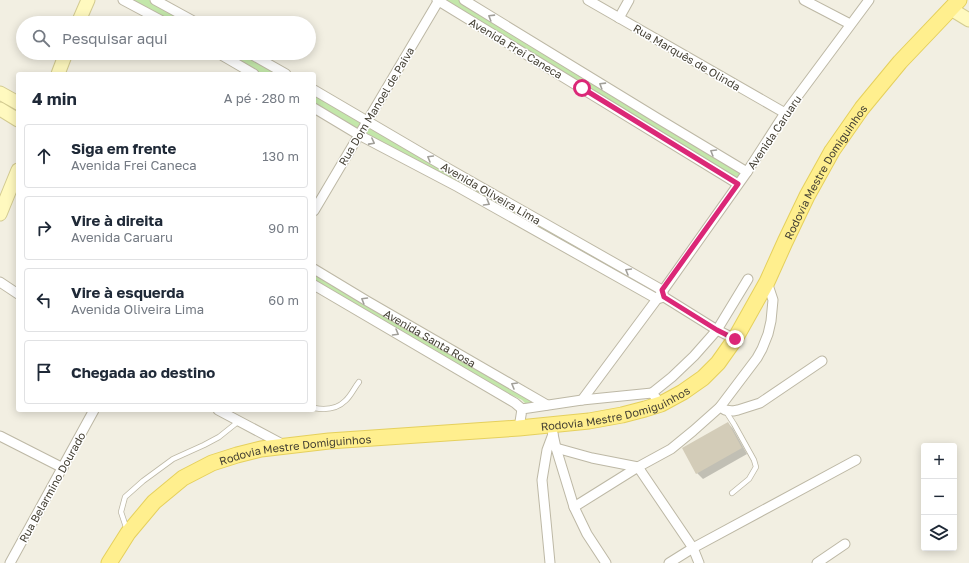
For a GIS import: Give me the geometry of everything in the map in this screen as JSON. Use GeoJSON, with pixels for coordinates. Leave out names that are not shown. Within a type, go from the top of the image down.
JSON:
{"type":"FeatureCollection","features":[{"type":"Feature","properties":{"kind":"main road"},"geometry":{"type":"LineString","coordinates":[[81,16],[88,0]]}},
{"type":"Feature","properties":{"kind":"main road"},"geometry":{"type":"LineString","coordinates":[[958,3],[969,20]]}},
{"type":"Feature","properties":{"kind":"main road","name":"Rodovia Mestre Domiguinhos"},"geometry":{"type":"LineString","coordinates":[[109,563],[128,533],[154,502],[183,478],[212,463],[237,454],[261,449],[329,441],[519,428],[552,430],[645,410],[657,398],[683,392],[703,378],[718,363],[735,339],[767,282],[807,196],[832,151],[867,102],[900,62],[958,3]]}},
{"type":"Feature","properties":{"kind":"main road"},"geometry":{"type":"LineString","coordinates":[[59,72],[63,60]]}},
{"type":"Feature","properties":{"kind":"main road"},"geometry":{"type":"LineString","coordinates":[[0,93],[16,102]]}},
{"type":"Feature","properties":{"kind":"main road"},"geometry":{"type":"LineString","coordinates":[[0,109],[16,119]]}},
{"type":"Feature","properties":{"kind":"main road"},"geometry":{"type":"LineString","coordinates":[[0,214],[16,175]]}},
{"type":"Feature","properties":{"kind":"street"},"geometry":{"type":"LineString","coordinates":[[123,0],[153,16]]}},
{"type":"Feature","properties":{"kind":"street"},"geometry":{"type":"LineString","coordinates":[[155,0],[184,16]]}},
{"type":"Feature","properties":{"kind":"street","name":"Avenida Frei Caneca"},"geometry":{"type":"LineString","coordinates":[[438,0],[738,184]]}},
{"type":"Feature","properties":{"kind":"street","name":"Rua Dom Manoel de Paiva"},"geometry":{"type":"LineString","coordinates":[[316,208],[438,0]]}},
{"type":"Feature","properties":{"kind":"street","name":"Avenida Frei Caneca"},"geometry":{"type":"LineString","coordinates":[[464,0],[747,172]]}},
{"type":"Feature","properties":{"kind":"street","name":"Rua Marquês de Olinda"},"geometry":{"type":"LineString","coordinates":[[588,0],[785,113]]}},
{"type":"Feature","properties":{"kind":"street"},"geometry":{"type":"LineString","coordinates":[[619,18],[629,0]]}},
{"type":"Feature","properties":{"kind":"street"},"geometry":{"type":"LineString","coordinates":[[804,0],[850,24]]}},
{"type":"Feature","properties":{"kind":"street","name":"Avenida Caruaru"},"geometry":{"type":"LineString","coordinates":[[582,400],[661,295],[747,172],[785,113],[869,0]]}},
{"type":"Feature","properties":{"kind":"street"},"geometry":{"type":"LineString","coordinates":[[230,60],[251,72]]}},
{"type":"Feature","properties":{"kind":"street"},"geometry":{"type":"LineString","coordinates":[[261,60],[282,72]]}},
{"type":"Feature","properties":{"kind":"street","name":"Avenida Oliveira Lima"},"geometry":{"type":"LineString","coordinates":[[316,91],[579,243],[717,330],[735,339]]}},
{"type":"Feature","properties":{"kind":"street","name":"Avenida Oliveira Lima"},"geometry":{"type":"LineString","coordinates":[[316,109],[359,135],[458,187],[573,252],[661,295]]}},
{"type":"Feature","properties":{"kind":"street"},"geometry":{"type":"LineString","coordinates":[[649,130],[656,118]]}},
{"type":"Feature","properties":{"kind":"street"},"geometry":{"type":"LineString","coordinates":[[573,252],[579,243]]}},
{"type":"Feature","properties":{"kind":"street","name":"Avenida Santa Rosa"},"geometry":{"type":"LineString","coordinates":[[316,270],[547,405]]}},
{"type":"Feature","properties":{"kind":"street"},"geometry":{"type":"LineString","coordinates":[[519,428],[522,408],[582,400],[657,398],[672,377],[694,356],[717,330],[748,279]]}},
{"type":"Feature","properties":{"kind":"street"},"geometry":{"type":"LineString","coordinates":[[0,282],[16,293]]}},
{"type":"Feature","properties":{"kind":"street"},"geometry":{"type":"LineString","coordinates":[[574,507],[671,448],[722,408],[757,358],[768,334],[773,300],[767,282]]}},
{"type":"Feature","properties":{"kind":"street","name":"Avenida Santa Rosa"},"geometry":{"type":"LineString","coordinates":[[316,286],[522,408]]}},
{"type":"Feature","properties":{"kind":"street"},"geometry":{"type":"LineString","coordinates":[[722,408],[733,411],[760,402],[822,361]]}},
{"type":"Feature","properties":{"kind":"street","name":"Rua Belarmino Dourado"},"geometry":{"type":"LineString","coordinates":[[10,563],[93,412]]}},
{"type":"Feature","properties":{"kind":"street"},"geometry":{"type":"LineString","coordinates":[[222,412],[287,446]]}},
{"type":"Feature","properties":{"kind":"street"},"geometry":{"type":"LineString","coordinates":[[552,430],[574,507],[587,534],[606,563]]}},
{"type":"Feature","properties":{"kind":"street"},"geometry":{"type":"LineString","coordinates":[[550,563],[542,480],[552,430]]}},
{"type":"Feature","properties":{"kind":"street"},"geometry":{"type":"LineString","coordinates":[[0,436],[62,468]]}},
{"type":"Feature","properties":{"kind":"street"},"geometry":{"type":"LineString","coordinates":[[556,448],[592,458],[638,467],[693,548],[700,563]]}},
{"type":"Feature","properties":{"kind":"street"},"geometry":{"type":"LineString","coordinates":[[669,563],[693,548],[856,460]]}},
{"type":"Feature","properties":{"kind":"street"},"geometry":{"type":"LineString","coordinates":[[817,563],[845,544]]}},
{"type":"Feature","properties":{"kind":"lane"},"geometry":{"type":"LineString","coordinates":[[316,408],[336,408],[346,401],[358,382]]}},
{"type":"Feature","properties":{"kind":"lane"},"geometry":{"type":"LineString","coordinates":[[722,408],[734,424],[754,460],[756,467],[749,479],[732,493]]}},
{"type":"Feature","properties":{"kind":"lane"},"geometry":{"type":"LineString","coordinates":[[128,533],[121,512],[125,497],[143,480],[173,459],[219,437],[239,421]]}},
{"type":"Feature","properties":{"kind":"green space"},"geometry":{"type":"Polygon","coordinates":[[[126,0],[149,0],[178,16],[154,16],[126,0]]]}},
{"type":"Feature","properties":{"kind":"green space"},"geometry":{"type":"Polygon","coordinates":[[[442,0],[460,0],[745,173],[738,182],[442,0]]]}},
{"type":"Feature","properties":{"kind":"green space"},"geometry":{"type":"Polygon","coordinates":[[[231,60],[255,60],[276,72],[252,72],[231,60]]]}},
{"type":"Feature","properties":{"kind":"green space"},"geometry":{"type":"Polygon","coordinates":[[[316,94],[364,122],[358,132],[316,108],[316,94]]]}},
{"type":"Feature","properties":{"kind":"green space"},"geometry":{"type":"Polygon","coordinates":[[[369,124],[564,236],[658,295],[362,134],[369,124]]]}},
{"type":"Feature","properties":{"kind":"green space"},"geometry":{"type":"Polygon","coordinates":[[[316,274],[542,404],[522,406],[525,403],[522,400],[490,384],[316,283],[316,274]]]}},
{"type":"Feature","properties":{"kind":"building"},"geometry":{"type":"Polygon","coordinates":[[[728,422],[742,448],[696,474],[682,448],[728,422]]]}},
{"type":"Feature","properties":{"kind":"route"},"geometry":{"type":"LineString","coordinates":[[582,88],[738,184],[662,290],[664,297],[717,330],[735,339]]}}]}
